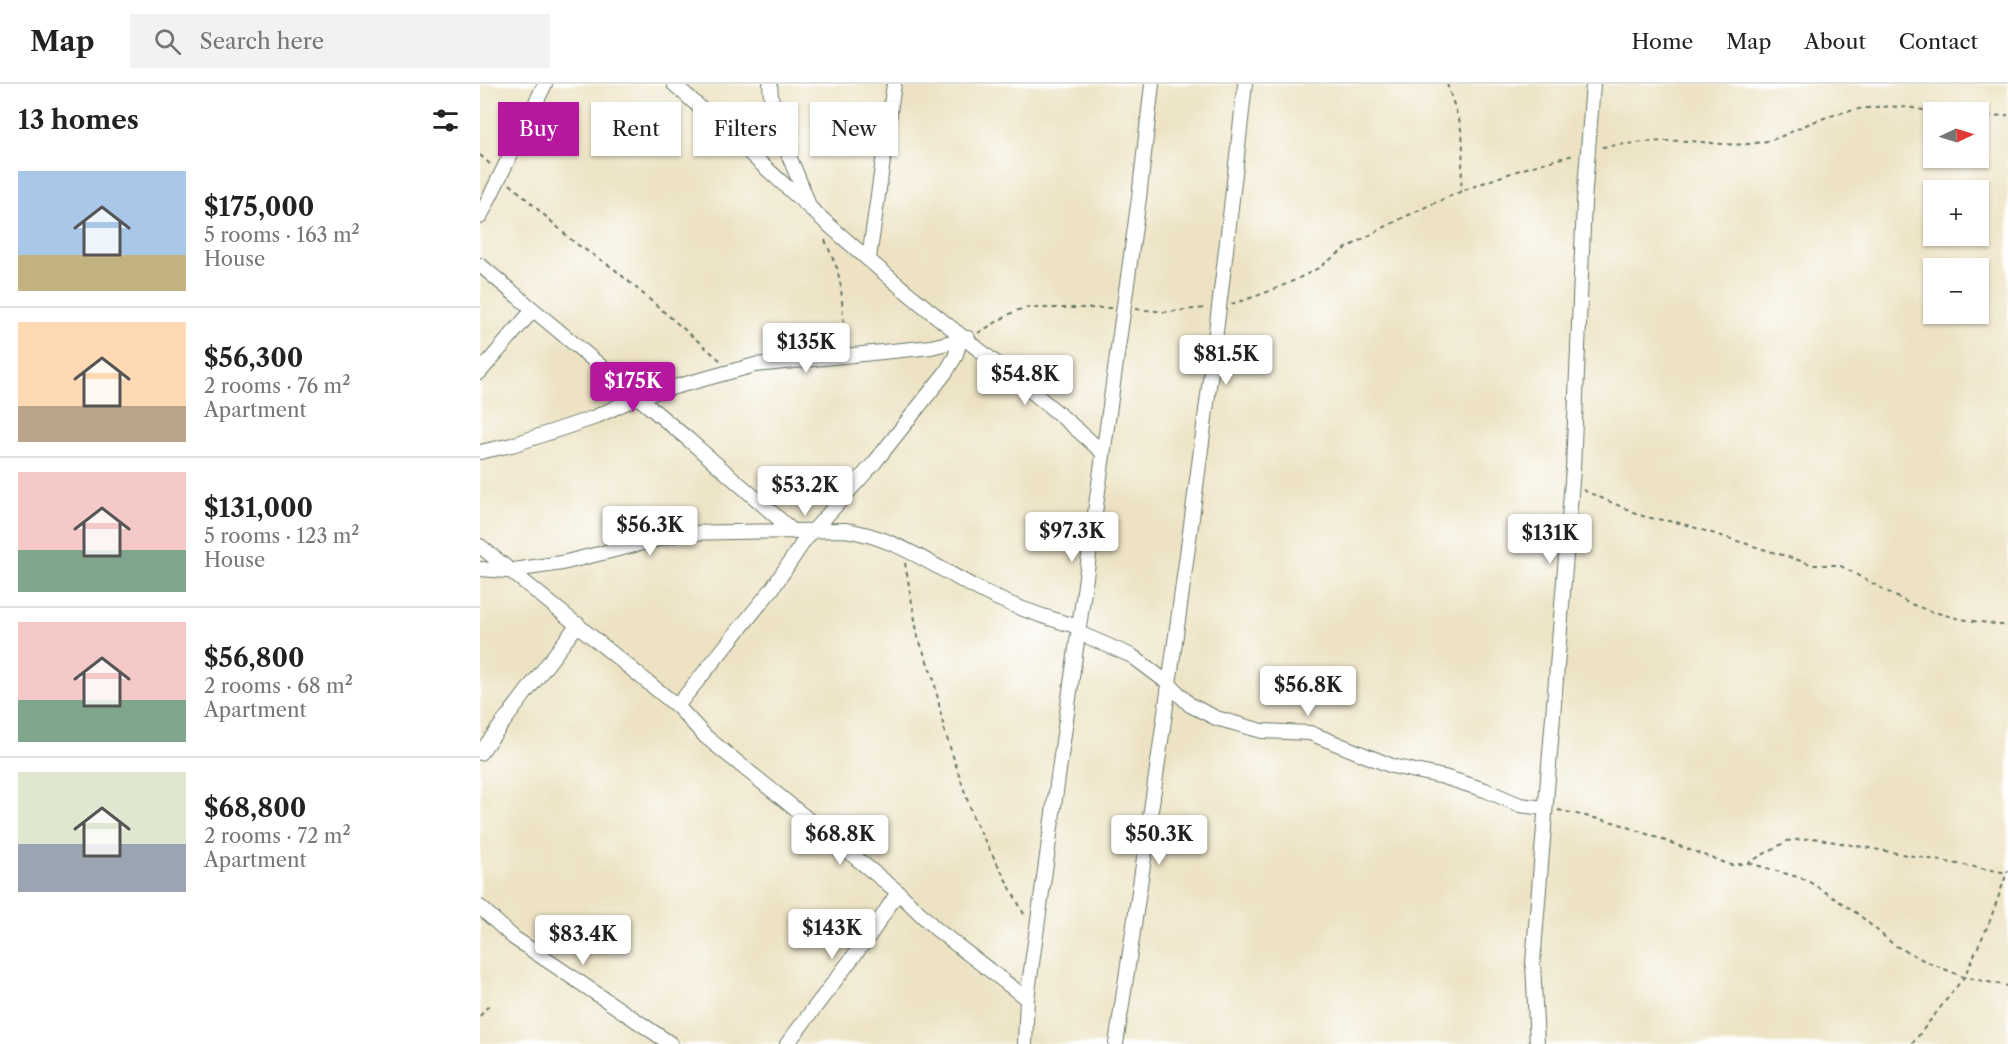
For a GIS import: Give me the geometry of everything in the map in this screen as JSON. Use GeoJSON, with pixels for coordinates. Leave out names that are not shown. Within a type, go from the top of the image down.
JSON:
{"type":"FeatureCollection","features":[{"type":"Feature","properties":{"kind":"street"},"geometry":{"type":"LineString","coordinates":[[480,217],[545,84]]}},
{"type":"Feature","properties":{"kind":"street"},"geometry":{"type":"LineString","coordinates":[[674,84],[813,211],[964,340],[1102,452]]}},
{"type":"Feature","properties":{"kind":"street"},"geometry":{"type":"LineString","coordinates":[[770,84],[779,137],[800,176],[813,211]]}},
{"type":"Feature","properties":{"kind":"street"},"geometry":{"type":"LineString","coordinates":[[869,258],[894,84]]}},
{"type":"Feature","properties":{"kind":"street"},"geometry":{"type":"LineString","coordinates":[[1025,1044],[1027,999],[1124,308],[1152,84]]}},
{"type":"Feature","properties":{"kind":"street"},"geometry":{"type":"LineString","coordinates":[[1116,1044],[1156,785],[1168,682],[1221,307],[1245,84]]}},
{"type":"Feature","properties":{"kind":"street"},"geometry":{"type":"LineString","coordinates":[[1537,1044],[1533,963],[1544,808],[1561,638],[1571,488],[1584,202],[1590,148],[1593,84]]}},
{"type":"Feature","properties":{"kind":"street"},"geometry":{"type":"LineString","coordinates":[[480,265],[532,311],[638,397],[804,541]]}},
{"type":"Feature","properties":{"kind":"street"},"geometry":{"type":"LineString","coordinates":[[480,372],[532,311]]}},
{"type":"Feature","properties":{"kind":"street"},"geometry":{"type":"LineString","coordinates":[[480,452],[512,445],[593,418],[638,397],[732,371],[774,362],[931,347],[964,340]]}},
{"type":"Feature","properties":{"kind":"street"},"geometry":{"type":"LineString","coordinates":[[677,706],[765,597],[804,541],[875,462],[946,372],[964,340]]}},
{"type":"Feature","properties":{"kind":"street"},"geometry":{"type":"LineString","coordinates":[[480,569],[507,571],[587,558],[683,533],[815,528],[863,532],[903,549],[999,599],[1079,630],[1132,656],[1168,682],[1190,705],[1242,727],[1262,731],[1310,733],[1392,766],[1444,777],[1485,789],[1520,805],[1544,808]]}},
{"type":"Feature","properties":{"kind":"street"},"geometry":{"type":"LineString","coordinates":[[480,546],[507,571],[524,580],[677,706],[706,737],[898,892],[936,929],[1027,999]]}},
{"type":"Feature","properties":{"kind":"street"},"geometry":{"type":"LineString","coordinates":[[480,753],[578,624]]}},
{"type":"Feature","properties":{"kind":"street"},"geometry":{"type":"LineString","coordinates":[[787,1044],[872,932],[898,892]]}},
{"type":"Feature","properties":{"kind":"street"},"geometry":{"type":"LineString","coordinates":[[480,907],[514,938],[671,1044]]}},
{"type":"Feature","properties":{"kind":"path"},"geometry":{"type":"LineString","coordinates":[[1447,84],[1460,123],[1463,142],[1461,192]]}},
{"type":"Feature","properties":{"kind":"path"},"geometry":{"type":"LineString","coordinates":[[964,340],[1015,311],[1026,308],[1124,308],[1166,312],[1221,307],[1253,298],[1318,268],[1353,244],[1461,192],[1590,148],[1666,141],[1744,145],[1778,140],[1807,125],[1856,111],[1884,106],[1923,110]]}},
{"type":"Feature","properties":{"kind":"path"},"geometry":{"type":"LineString","coordinates":[[1989,116],[2008,115]]}},
{"type":"Feature","properties":{"kind":"path"},"geometry":{"type":"LineString","coordinates":[[502,176],[575,243],[613,268],[732,371]]}},
{"type":"Feature","properties":{"kind":"path"},"geometry":{"type":"LineString","coordinates":[[813,211],[841,287],[845,354]]}},
{"type":"Feature","properties":{"kind":"path"},"geometry":{"type":"LineString","coordinates":[[1571,488],[1590,491],[1610,503],[1645,517],[1680,523],[1814,565],[1839,565],[1908,603],[1930,611],[1960,619],[2008,626]]}},
{"type":"Feature","properties":{"kind":"path"},"geometry":{"type":"LineString","coordinates":[[903,549],[920,643],[934,680],[944,729],[974,820],[1036,932]]}},
{"type":"Feature","properties":{"kind":"path"},"geometry":{"type":"LineString","coordinates":[[1544,808],[1617,823],[1723,864],[1748,863],[1786,841],[1813,838],[2008,872],[1989,923],[1964,977],[1912,1044]]}},
{"type":"Feature","properties":{"kind":"path"},"geometry":{"type":"LineString","coordinates":[[1748,863],[1813,884],[1858,914],[1894,945],[1964,977],[2008,986]]}},
{"type":"Feature","properties":{"kind":"path"},"geometry":{"type":"LineString","coordinates":[[480,1016],[489,1005]]}}]}
